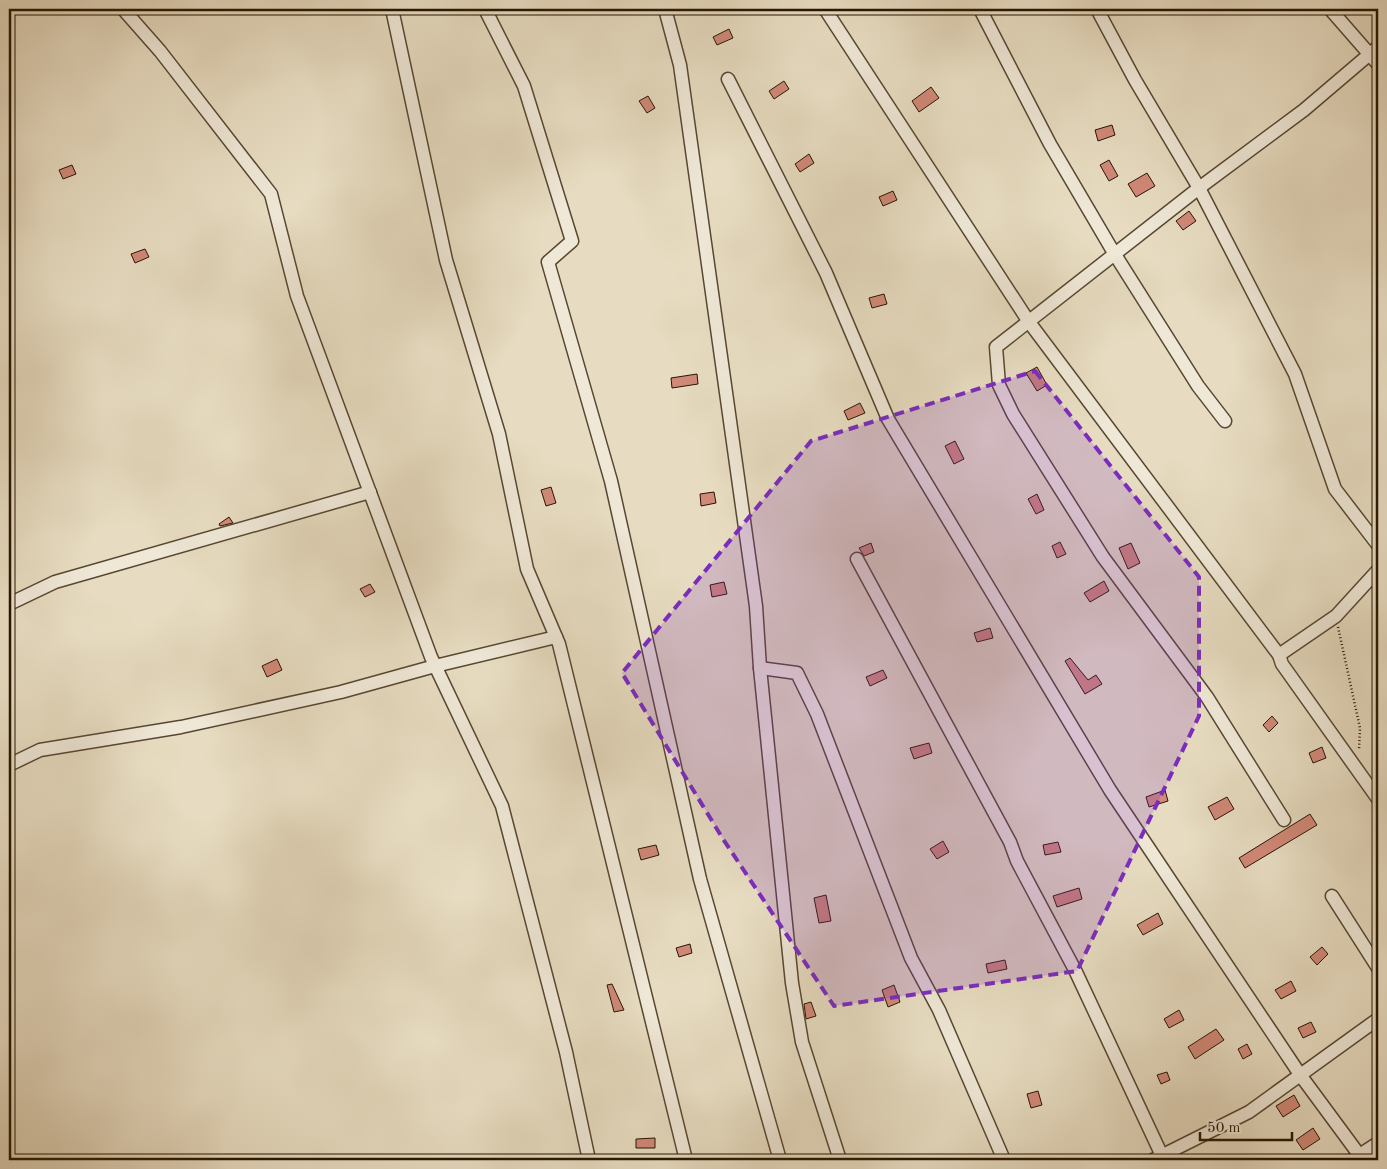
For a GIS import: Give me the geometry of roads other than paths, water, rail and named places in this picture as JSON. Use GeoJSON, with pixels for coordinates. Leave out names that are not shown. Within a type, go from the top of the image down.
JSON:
{"type":"FeatureCollection","features":[{"type":"Feature","properties":{"kind":"street"},"geometry":{"type":"LineString","coordinates":[[123,9],[160,51],[271,194],[297,296],[435,666],[502,806],[566,1052],[589,1160]]}},
{"type":"Feature","properties":{"kind":"street"},"geometry":{"type":"LineString","coordinates":[[392,9],[446,260],[499,434],[527,569],[556,637],[686,1160]]}},
{"type":"Feature","properties":{"kind":"street"},"geometry":{"type":"LineString","coordinates":[[485,9],[524,86],[572,241],[548,262],[611,481],[700,879],[780,1160]]}},
{"type":"Feature","properties":{"kind":"street"},"geometry":{"type":"LineString","coordinates":[[665,9],[680,65],[756,606],[760,668],[792,983],[802,1042],[840,1160]]}},
{"type":"Feature","properties":{"kind":"street"},"geometry":{"type":"LineString","coordinates":[[825,9],[1029,322],[1279,655],[1282,664],[1378,799]]}},
{"type":"Feature","properties":{"kind":"street"},"geometry":{"type":"LineString","coordinates":[[980,9],[1050,144],[1114,253],[1198,386],[1225,421]]}},
{"type":"Feature","properties":{"kind":"street"},"geometry":{"type":"LineString","coordinates":[[1097,9],[1135,80],[1199,188],[1295,374],[1336,489],[1378,545]]}},
{"type":"Feature","properties":{"kind":"street"},"geometry":{"type":"LineString","coordinates":[[1330,9],[1374,50],[1378,64]]}},
{"type":"Feature","properties":{"kind":"street"},"geometry":{"type":"LineString","coordinates":[[1284,820],[1207,697],[1102,557],[1013,414],[999,385],[996,347],[1114,253],[1304,110],[1374,50]]}},
{"type":"Feature","properties":{"kind":"street"},"geometry":{"type":"LineString","coordinates":[[728,79],[826,273],[888,419],[1110,790],[1358,1159],[1378,1143]]}},
{"type":"Feature","properties":{"kind":"street"},"geometry":{"type":"LineString","coordinates":[[9,604],[55,582],[370,492]]}},
{"type":"Feature","properties":{"kind":"street"},"geometry":{"type":"LineString","coordinates":[[857,559],[1010,842],[1017,861],[1075,970],[1160,1159],[1249,1112],[1378,1019]]}},
{"type":"Feature","properties":{"kind":"street"},"geometry":{"type":"LineString","coordinates":[[1279,655],[1336,616],[1378,570]]}},
{"type":"Feature","properties":{"kind":"street"},"geometry":{"type":"LineString","coordinates":[[9,765],[40,750],[190,725],[340,692],[435,666],[556,637]]}},
{"type":"Feature","properties":{"kind":"street"},"geometry":{"type":"LineString","coordinates":[[760,668],[797,673],[821,722],[911,958],[939,1010],[1004,1160]]}},
{"type":"Feature","properties":{"kind":"street"},"geometry":{"type":"LineString","coordinates":[[1332,896],[1378,968]]}}]}
